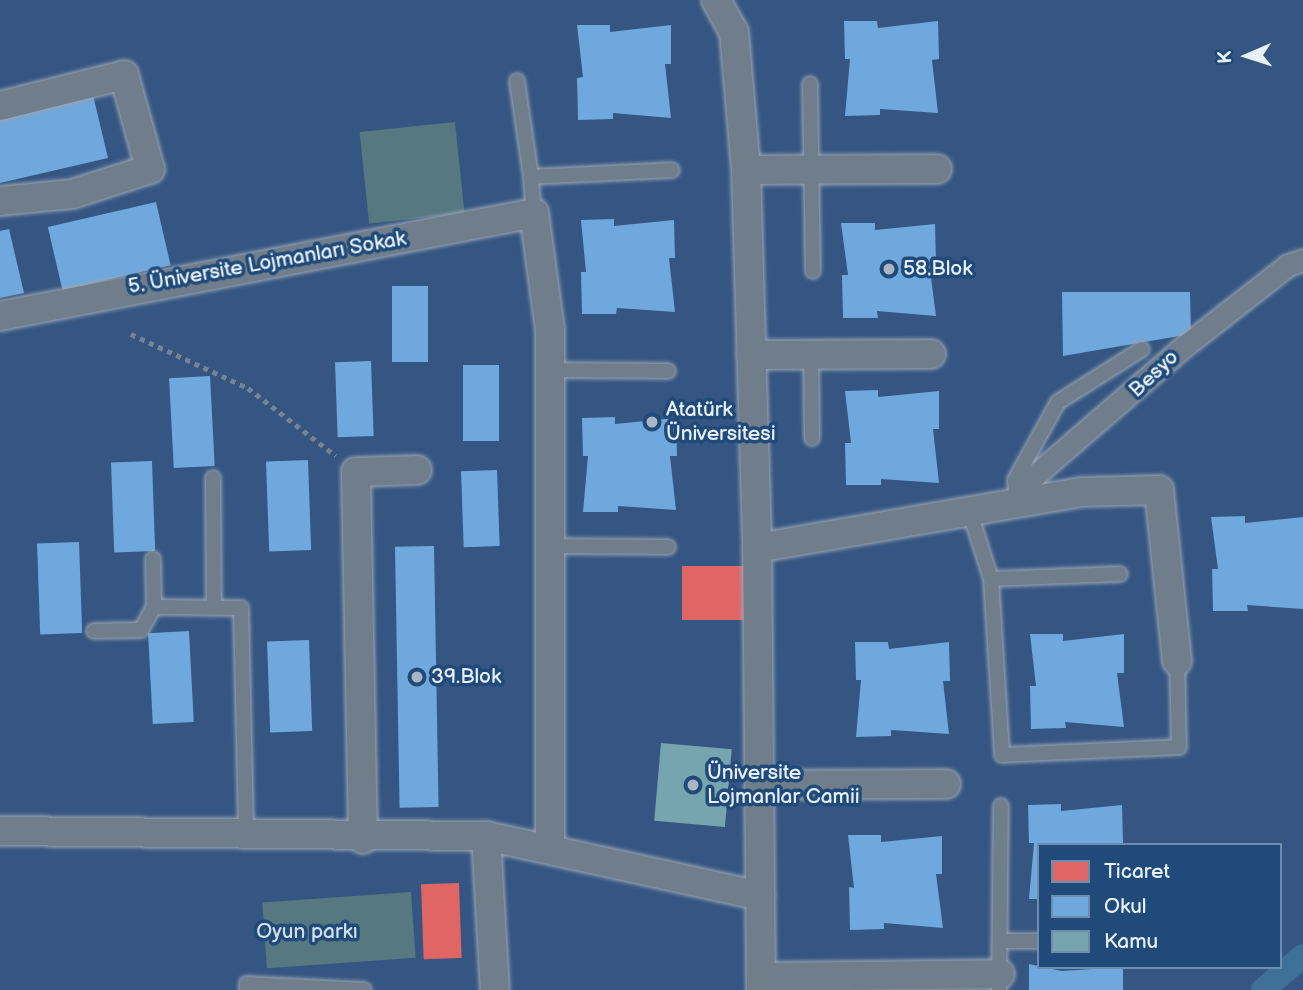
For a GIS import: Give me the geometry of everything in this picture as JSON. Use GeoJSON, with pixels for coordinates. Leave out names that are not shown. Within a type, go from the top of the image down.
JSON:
{"type":"FeatureCollection","features":[{"type":"Feature","properties":{"kind":"street"},"geometry":{"type":"LineString","coordinates":[[716,0],[734,32],[746,170],[757,548],[761,983],[1000,982]]}},
{"type":"Feature","properties":{"kind":"street"},"geometry":{"type":"LineString","coordinates":[[0,106],[124,75],[150,169],[72,194],[0,201]]}},
{"type":"Feature","properties":{"kind":"street"},"geometry":{"type":"LineString","coordinates":[[746,170],[937,169]]}},
{"type":"Feature","properties":{"kind":"street"},"geometry":{"type":"LineString","coordinates":[[534,214],[546,283],[550,370],[551,847]]}},
{"type":"Feature","properties":{"kind":"street","name":"5. Üniversite Lojmanları Sokak"},"geometry":{"type":"LineString","coordinates":[[0,316],[534,214]]}},
{"type":"Feature","properties":{"kind":"street","name":"Besyo"},"geometry":{"type":"LineString","coordinates":[[1017,503],[1033,477],[1182,348],[1288,265],[1303,260]]}},
{"type":"Feature","properties":{"kind":"street"},"geometry":{"type":"LineString","coordinates":[[751,355],[931,354]]}},
{"type":"Feature","properties":{"kind":"street"},"geometry":{"type":"LineString","coordinates":[[363,839],[356,472],[417,470]]}},
{"type":"Feature","properties":{"kind":"street"},"geometry":{"type":"LineString","coordinates":[[757,548],[822,532],[970,513],[1083,492],[1159,490],[1177,661]]}},
{"type":"Feature","properties":{"kind":"street"},"geometry":{"type":"LineString","coordinates":[[760,785],[946,783]]}},
{"type":"Feature","properties":{"kind":"street"},"geometry":{"type":"LineString","coordinates":[[0,831],[246,834],[363,839],[486,836],[551,847],[761,896]]}},
{"type":"Feature","properties":{"kind":"street"},"geometry":{"type":"LineString","coordinates":[[486,836],[495,990]]}},
{"type":"Feature","properties":{"kind":"lane"},"geometry":{"type":"LineString","coordinates":[[517,81],[534,214]]}},
{"type":"Feature","properties":{"kind":"lane"},"geometry":{"type":"LineString","coordinates":[[810,84],[813,271]]}},
{"type":"Feature","properties":{"kind":"lane"},"geometry":{"type":"LineString","coordinates":[[531,177],[672,170]]}},
{"type":"Feature","properties":{"kind":"lane"},"geometry":{"type":"LineString","coordinates":[[1017,503],[1014,480],[1058,402],[1142,349]]}},
{"type":"Feature","properties":{"kind":"lane"},"geometry":{"type":"LineString","coordinates":[[811,354],[812,438]]}},
{"type":"Feature","properties":{"kind":"lane"},"geometry":{"type":"LineString","coordinates":[[550,370],[668,371]]}},
{"type":"Feature","properties":{"kind":"lane"},"geometry":{"type":"LineString","coordinates":[[214,478],[214,607]]}},
{"type":"Feature","properties":{"kind":"lane"},"geometry":{"type":"LineString","coordinates":[[970,513],[991,579],[1002,755],[1180,747],[1177,661]]}},
{"type":"Feature","properties":{"kind":"lane"},"geometry":{"type":"LineString","coordinates":[[549,546],[668,547]]}},
{"type":"Feature","properties":{"kind":"lane"},"geometry":{"type":"LineString","coordinates":[[94,631],[141,629],[154,607],[153,559]]}},
{"type":"Feature","properties":{"kind":"lane"},"geometry":{"type":"LineString","coordinates":[[991,579],[1120,574]]}},
{"type":"Feature","properties":{"kind":"lane"},"geometry":{"type":"LineString","coordinates":[[154,607],[241,607],[246,834]]}},
{"type":"Feature","properties":{"kind":"lane"},"geometry":{"type":"LineString","coordinates":[[1000,982],[1002,806]]}},
{"type":"Feature","properties":{"kind":"lane"},"geometry":{"type":"LineString","coordinates":[[1000,941],[1037,941]]}},
{"type":"Feature","properties":{"kind":"lane"},"geometry":{"type":"LineString","coordinates":[[247,990],[247,984],[364,990]]}},
{"type":"Feature","properties":{"kind":"path"},"geometry":{"type":"LineString","coordinates":[[131,334],[247,388],[356,472]]}},
{"type":"Feature","properties":{"kind":"shaded area","name":"Atatürk Üniversitesi"},"geometry":{"type":"Polygon","coordinates":[[[0,0],[1303,0],[1303,990],[0,990],[0,0]]]}},
{"type":"Feature","properties":{"kind":"green space"},"geometry":{"type":"Polygon","coordinates":[[[455,122],[465,213],[369,224],[360,132],[455,122]]]}},
{"type":"Feature","properties":{"kind":"green space","name":"Oyun parkı"},"geometry":{"type":"Polygon","coordinates":[[[411,892],[416,958],[267,968],[262,902],[411,892]]]}},
{"type":"Feature","properties":{"kind":"building: Ticaret"},"geometry":{"type":"Polygon","coordinates":[[[682,566],[747,566],[747,620],[682,620],[682,566]]]}},
{"type":"Feature","properties":{"kind":"building: Ticaret"},"geometry":{"type":"Polygon","coordinates":[[[459,883],[462,958],[424,959],[421,884],[459,883]]]}},
{"type":"Feature","properties":{"kind":"building: Okul"},"geometry":{"type":"Polygon","coordinates":[[[844,21],[877,21],[878,28],[938,21],[939,59],[932,60],[938,113],[880,109],[880,115],[845,116],[850,59],[845,59],[844,21]]]}},
{"type":"Feature","properties":{"kind":"building: Okul"},"geometry":{"type":"Polygon","coordinates":[[[577,25],[610,25],[610,32],[671,25],[671,64],[665,64],[671,118],[613,113],[613,119],[578,120],[577,78],[583,77],[577,25]]]}},
{"type":"Feature","properties":{"kind":"building: Okul"},"geometry":{"type":"Polygon","coordinates":[[[93,95],[108,158],[0,183],[0,116],[93,95]]]}},
{"type":"Feature","properties":{"kind":"building: Okul"},"geometry":{"type":"Polygon","coordinates":[[[156,202],[171,265],[62,290],[48,227],[156,202]]]}},
{"type":"Feature","properties":{"kind":"building: Okul"},"geometry":{"type":"Polygon","coordinates":[[[614,219],[614,226],[674,220],[675,258],[669,258],[675,312],[617,308],[616,314],[582,314],[581,272],[586,272],[581,220],[614,219]]]}},
{"type":"Feature","properties":{"kind":"building: Okul","name":"58.Blok"},"geometry":{"type":"Polygon","coordinates":[[[841,223],[875,223],[875,230],[935,224],[936,262],[929,262],[936,316],[877,311],[878,318],[843,318],[842,275],[848,275],[841,223]]]}},
{"type":"Feature","properties":{"kind":"building: Okul"},"geometry":{"type":"Polygon","coordinates":[[[9,229],[24,293],[0,298],[0,231],[9,229]]]}},
{"type":"Feature","properties":{"kind":"building: Okul"},"geometry":{"type":"Polygon","coordinates":[[[392,286],[428,286],[428,362],[392,362],[392,286]]]}},
{"type":"Feature","properties":{"kind":"building: Okul"},"geometry":{"type":"Polygon","coordinates":[[[1062,292],[1190,292],[1191,334],[1063,356],[1062,292]]]}},
{"type":"Feature","properties":{"kind":"building: Okul"},"geometry":{"type":"Polygon","coordinates":[[[371,361],[374,436],[338,437],[335,362],[371,361]]]}},
{"type":"Feature","properties":{"kind":"building: Okul"},"geometry":{"type":"Polygon","coordinates":[[[463,365],[499,365],[499,441],[463,441],[463,365]]]}},
{"type":"Feature","properties":{"kind":"building: Okul"},"geometry":{"type":"Polygon","coordinates":[[[210,376],[215,466],[174,468],[169,378],[210,376]]]}},
{"type":"Feature","properties":{"kind":"building: Okul"},"geometry":{"type":"Polygon","coordinates":[[[878,390],[878,397],[939,391],[939,429],[933,429],[939,483],[881,479],[881,485],[846,485],[845,443],[851,443],[845,391],[878,390]]]}},
{"type":"Feature","properties":{"kind":"building: Okul"},"geometry":{"type":"Polygon","coordinates":[[[615,417],[615,424],[676,418],[677,456],[670,456],[676,510],[618,506],[618,512],[583,512],[588,456],[583,456],[582,418],[615,417]]]}},
{"type":"Feature","properties":{"kind":"building: Okul"},"geometry":{"type":"Polygon","coordinates":[[[308,460],[311,550],[269,551],[266,461],[308,460]]]}},
{"type":"Feature","properties":{"kind":"building: Okul"},"geometry":{"type":"Polygon","coordinates":[[[152,461],[155,551],[114,552],[111,462],[152,461]]]}},
{"type":"Feature","properties":{"kind":"building: Okul"},"geometry":{"type":"Polygon","coordinates":[[[497,470],[500,546],[464,547],[461,471],[497,470]]]}},
{"type":"Feature","properties":{"kind":"building: Okul"},"geometry":{"type":"Polygon","coordinates":[[[1245,516],[1245,523],[1303,517],[1303,609],[1247,605],[1248,611],[1213,611],[1212,569],[1218,569],[1211,517],[1245,516]]]}},
{"type":"Feature","properties":{"kind":"building: Okul"},"geometry":{"type":"Polygon","coordinates":[[[79,542],[82,633],[40,634],[37,543],[79,542]]]}},
{"type":"Feature","properties":{"kind":"building: Okul","name":"39.Blok"},"geometry":{"type":"Polygon","coordinates":[[[434,546],[439,807],[400,808],[395,547],[434,546]]]}},
{"type":"Feature","properties":{"kind":"building: Okul"},"geometry":{"type":"Polygon","coordinates":[[[189,631],[194,722],[153,724],[148,633],[189,631]]]}},
{"type":"Feature","properties":{"kind":"building: Okul"},"geometry":{"type":"Polygon","coordinates":[[[1030,634],[1063,634],[1063,641],[1124,634],[1124,673],[1117,673],[1124,727],[1065,722],[1066,728],[1031,729],[1030,686],[1036,686],[1030,634]]]}},
{"type":"Feature","properties":{"kind":"building: Okul"},"geometry":{"type":"Polygon","coordinates":[[[309,640],[312,731],[270,732],[267,641],[309,640]]]}},
{"type":"Feature","properties":{"kind":"building: Okul"},"geometry":{"type":"Polygon","coordinates":[[[855,642],[888,642],[889,649],[949,642],[950,681],[943,681],[949,734],[891,730],[891,736],[856,737],[861,680],[856,680],[855,642]]]}},
{"type":"Feature","properties":{"kind":"building: Okul"},"geometry":{"type":"Polygon","coordinates":[[[1061,804],[1061,811],[1122,805],[1123,843],[1037,843],[1037,899],[1029,899],[1034,843],[1029,843],[1028,805],[1061,804]]]}},
{"type":"Feature","properties":{"kind":"building: Okul"},"geometry":{"type":"Polygon","coordinates":[[[848,835],[881,835],[881,842],[942,836],[942,874],[936,874],[943,928],[884,923],[884,929],[850,930],[849,887],[854,888],[848,835]]]}},
{"type":"Feature","properties":{"kind":"building: Okul"},"geometry":{"type":"Polygon","coordinates":[[[1029,964],[1037,966],[1037,969],[1062,971],[1123,969],[1123,990],[1029,990],[1029,964]]]}},
{"type":"Feature","properties":{"kind":"building: Kamu","name":"Üniversite Lojmanlar Camii"},"geometry":{"type":"Polygon","coordinates":[[[661,743],[732,749],[725,827],[654,821],[661,743]]]}},
{"type":"Feature","properties":{"kind":"waterway"},"geometry":{"type":"LineString","coordinates":[[1263,990],[1303,956]]}},
{"type":"Feature","properties":{"kind":"place","name":"58.Blok"},"geometry":{"type":"Point","coordinates":[889,269]}},
{"type":"Feature","properties":{"kind":"place","name":"Atatürk Üniversitesi"},"geometry":{"type":"Point","coordinates":[652,422]}},
{"type":"Feature","properties":{"kind":"place","name":"39.Blok"},"geometry":{"type":"Point","coordinates":[417,677]}},
{"type":"Feature","properties":{"kind":"place","name":"Üniversite Lojmanlar Camii"},"geometry":{"type":"Point","coordinates":[693,785]}}]}
